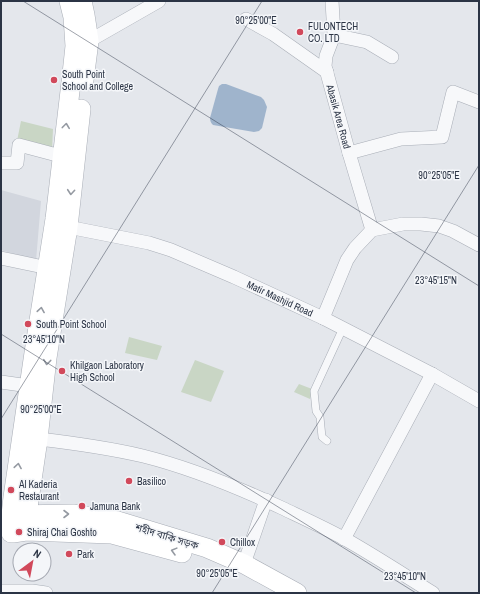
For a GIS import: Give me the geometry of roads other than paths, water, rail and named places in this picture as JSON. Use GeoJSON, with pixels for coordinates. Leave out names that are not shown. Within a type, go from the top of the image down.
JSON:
{"type":"FeatureCollection","features":[{"type":"Feature","properties":{"kind":"street"},"geometry":{"type":"LineString","coordinates":[[13,524],[29,386],[55,219],[75,46],[73,17],[69,1]]}},
{"type":"Feature","properties":{"kind":"street"},"geometry":{"type":"LineString","coordinates":[[13,524],[38,438],[47,358],[68,227],[89,41],[82,1]]}},
{"type":"Feature","properties":{"kind":"street"},"geometry":{"type":"LineString","coordinates":[[89,41],[159,1]]}},
{"type":"Feature","properties":{"kind":"street","name":"Abasik Area Road"},"geometry":{"type":"LineString","coordinates":[[332,1],[334,35],[326,56],[325,66],[372,230]]}},
{"type":"Feature","properties":{"kind":"street"},"geometry":{"type":"LineString","coordinates":[[246,19],[273,34],[327,72]]}},
{"type":"Feature","properties":{"kind":"street"},"geometry":{"type":"LineString","coordinates":[[334,35],[367,42],[392,57]]}},
{"type":"Feature","properties":{"kind":"street"},"geometry":{"type":"LineString","coordinates":[[349,153],[401,139],[442,137],[453,92],[479,102]]}},
{"type":"Feature","properties":{"kind":"street"},"geometry":{"type":"LineString","coordinates":[[1,163],[17,163],[19,145],[53,154],[63,153]]}},
{"type":"Feature","properties":{"kind":"street"},"geometry":{"type":"LineString","coordinates":[[322,318],[347,260],[355,248],[372,230],[403,224],[439,226],[453,231],[479,245]]}},
{"type":"Feature","properties":{"kind":"street","name":"Matir Mashjid Road"},"geometry":{"type":"LineString","coordinates":[[68,227],[149,243],[171,250],[234,277],[343,328],[432,374],[479,401]]}},
{"type":"Feature","properties":{"kind":"street"},"geometry":{"type":"LineString","coordinates":[[1,258],[48,268]]}},
{"type":"Feature","properties":{"kind":"street"},"geometry":{"type":"LineString","coordinates":[[344,538],[432,374]]}},
{"type":"Feature","properties":{"kind":"street"},"geometry":{"type":"LineString","coordinates":[[1,382],[29,386]]}},
{"type":"Feature","properties":{"kind":"street"},"geometry":{"type":"LineString","coordinates":[[38,438],[143,456],[218,480],[266,500],[344,538],[433,593]]}},
{"type":"Feature","properties":{"kind":"street"},"geometry":{"type":"LineString","coordinates":[[244,564],[266,500]]}},
{"type":"Feature","properties":{"kind":"street","name":"শহীদ বাকি সড়ক"},"geometry":{"type":"LineString","coordinates":[[13,524],[73,514],[118,521],[207,548],[244,564],[297,593]]}},
{"type":"Feature","properties":{"kind":"street","name":"শহীদ বাকি সড়ক"},"geometry":{"type":"LineString","coordinates":[[13,524],[112,534],[203,559],[240,574],[274,593]]}},
{"type":"Feature","properties":{"kind":"street"},"geometry":{"type":"LineString","coordinates":[[1,591],[32,591],[46,593]]}},
{"type":"Feature","properties":{"kind":"lane"},"geometry":{"type":"LineString","coordinates":[[327,441],[322,437],[320,417],[316,411],[314,391],[343,328]]}},
{"type":"Feature","properties":{"kind":"water"},"geometry":{"type":"Polygon","coordinates":[[[226,84],[261,97],[264,100],[267,107],[262,128],[259,131],[254,132],[213,125],[210,118],[219,86],[226,84]]]}},
{"type":"Feature","properties":{"kind":"place","name":"FULONTECH CO. LTD"},"geometry":{"type":"Point","coordinates":[300,32]}},
{"type":"Feature","properties":{"kind":"place","name":"South Point School and College"},"geometry":{"type":"Point","coordinates":[54,80]}},
{"type":"Feature","properties":{"kind":"place","name":"South Point School"},"geometry":{"type":"Point","coordinates":[28,324]}},
{"type":"Feature","properties":{"kind":"place","name":"Khilgaon Laboratory High School"},"geometry":{"type":"Point","coordinates":[62,371]}},
{"type":"Feature","properties":{"kind":"place","name":"Basilico"},"geometry":{"type":"Point","coordinates":[129,481]}},
{"type":"Feature","properties":{"kind":"place","name":"Al Kaderia Restaurant"},"geometry":{"type":"Point","coordinates":[11,490]}},
{"type":"Feature","properties":{"kind":"place","name":"Jamuna Bank"},"geometry":{"type":"Point","coordinates":[82,506]}},
{"type":"Feature","properties":{"kind":"place","name":"Shiraj Chai Goshto"},"geometry":{"type":"Point","coordinates":[19,532]}},
{"type":"Feature","properties":{"kind":"place","name":"Chillox"},"geometry":{"type":"Point","coordinates":[222,542]}},
{"type":"Feature","properties":{"kind":"place","name":"Park"},"geometry":{"type":"Point","coordinates":[69,554]}}]}
